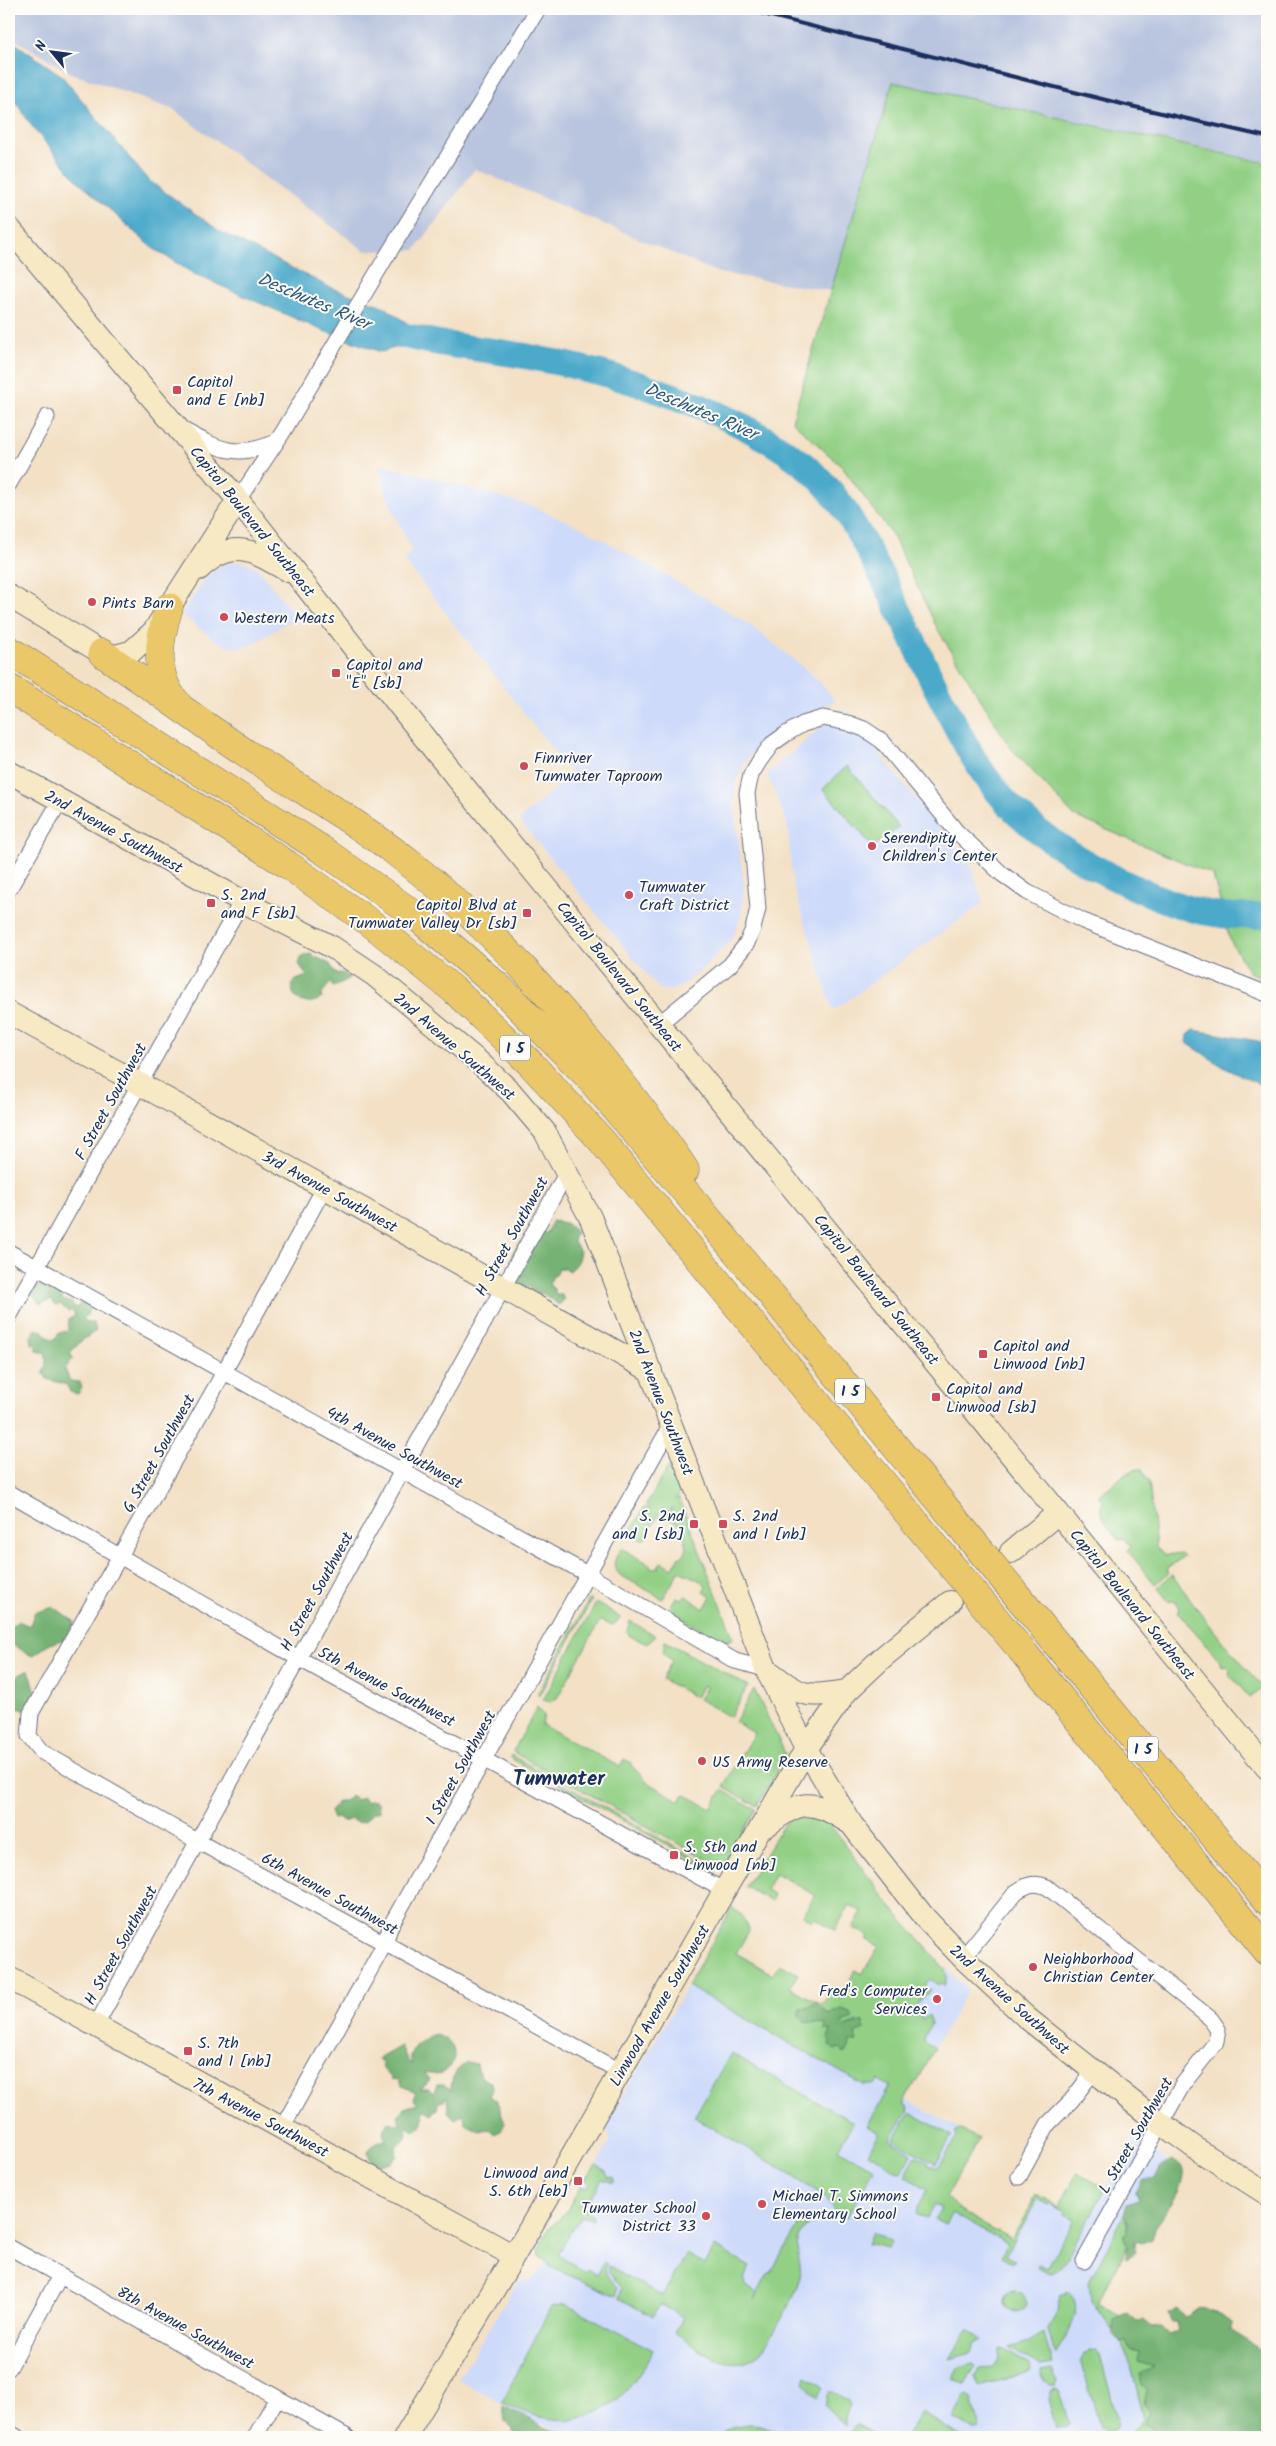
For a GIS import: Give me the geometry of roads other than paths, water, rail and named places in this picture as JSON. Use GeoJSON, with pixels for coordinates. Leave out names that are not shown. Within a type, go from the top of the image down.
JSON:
{"type":"FeatureCollection","features":[{"type":"Feature","properties":{"kind":"highway"},"geometry":{"type":"LineString","coordinates":[[169,607],[159,647],[160,669],[165,685],[184,712]]}},
{"type":"Feature","properties":{"kind":"highway","name":"I 5"},"geometry":{"type":"LineString","coordinates":[[9,650],[321,849],[422,921],[500,988],[550,1036],[587,1075],[738,1254],[1267,1901]]}},
{"type":"Feature","properties":{"kind":"highway"},"geometry":{"type":"LineString","coordinates":[[102,654],[184,712],[360,826],[412,865],[467,912],[541,987],[590,1043],[666,1140],[738,1254]]}},
{"type":"Feature","properties":{"kind":"highway","name":"I 5"},"geometry":{"type":"LineString","coordinates":[[9,688],[288,865],[372,924],[454,990],[529,1062],[601,1140],[1267,1951]]}},
{"type":"Feature","properties":{"kind":"street"},"geometry":{"type":"LineString","coordinates":[[9,596],[102,654],[115,656],[131,652],[154,630],[276,442],[319,368],[538,9]]}},
{"type":"Feature","properties":{"kind":"street","name":"Capitol Boulevard Southeast"},"geometry":{"type":"LineString","coordinates":[[9,228],[238,500],[429,744],[994,1432],[1267,1768]]}},
{"type":"Feature","properties":{"kind":"street"},"geometry":{"type":"LineString","coordinates":[[9,484],[47,417]]}},
{"type":"Feature","properties":{"kind":"street"},"geometry":{"type":"LineString","coordinates":[[177,427],[226,451],[257,450],[276,442]]}},
{"type":"Feature","properties":{"kind":"street"},"geometry":{"type":"LineString","coordinates":[[184,584],[211,558],[224,551],[235,549],[260,555],[298,577]]}},
{"type":"Feature","properties":{"kind":"street"},"geometry":{"type":"LineString","coordinates":[[660,1024],[730,965],[747,943],[758,908],[747,793],[751,775],[772,744],[803,724],[824,718],[848,723],[864,729],[882,740],[957,832],[1002,874],[1027,892],[1083,921],[1267,994]]}},
{"type":"Feature","properties":{"kind":"street","name":"2nd Avenue Southwest"},"geometry":{"type":"LineString","coordinates":[[9,772],[242,901],[332,947],[374,975],[511,1092],[545,1132],[591,1219],[766,1669],[806,1749],[852,1825],[897,1885],[963,1958],[1027,2018],[1093,2072],[1162,2124],[1198,2150],[1267,2194]]}},
{"type":"Feature","properties":{"kind":"street"},"geometry":{"type":"LineString","coordinates":[[9,889],[60,801]]}},
{"type":"Feature","properties":{"kind":"street","name":"F Street Southwest"},"geometry":{"type":"LineString","coordinates":[[9,1317],[242,901]]}},
{"type":"Feature","properties":{"kind":"street","name":"3rd Avenue Southwest"},"geometry":{"type":"LineString","coordinates":[[9,1013],[140,1084],[651,1372]]}},
{"type":"Feature","properties":{"kind":"street","name":"H Street Southwest"},"geometry":{"type":"LineString","coordinates":[[96,2026],[567,1172]]}},
{"type":"Feature","properties":{"kind":"street","name":"G Street Southwest"},"geometry":{"type":"LineString","coordinates":[[30,1736],[31,1713],[224,1372],[324,1188]]}},
{"type":"Feature","properties":{"kind":"street","name":"4th Avenue Southwest"},"geometry":{"type":"LineString","coordinates":[[9,1252],[588,1574],[735,1661],[766,1669]]}},
{"type":"Feature","properties":{"kind":"street","name":"I Street Southwest"},"geometry":{"type":"LineString","coordinates":[[282,2128],[385,1943],[391,1925],[671,1424]]}},
{"type":"Feature","properties":{"kind":"street","name":"5th Avenue Southwest"},"geometry":{"type":"LineString","coordinates":[[9,1494],[298,1658],[725,1891]]}},
{"type":"Feature","properties":{"kind":"street"},"geometry":{"type":"LineString","coordinates":[[1011,1552],[1058,1513]]}},
{"type":"Feature","properties":{"kind":"street","name":"Linwood Avenue Southwest"},"geometry":{"type":"LineString","coordinates":[[405,2437],[514,2256],[806,1749],[847,1691],[883,1657],[950,1602]]}},
{"type":"Feature","properties":{"kind":"street"},"geometry":{"type":"LineString","coordinates":[[766,1669],[795,1692],[812,1696],[847,1691]]}},
{"type":"Feature","properties":{"kind":"street","name":"6th Avenue Southwest"},"geometry":{"type":"LineString","coordinates":[[30,1736],[42,1752],[197,1841],[621,2072]]}},
{"type":"Feature","properties":{"kind":"street"},"geometry":{"type":"LineString","coordinates":[[761,1830],[787,1810],[808,1804],[829,1810],[852,1825]]}},
{"type":"Feature","properties":{"kind":"street","name":"L Street Southwest"},"geometry":{"type":"LineString","coordinates":[[963,1958],[1016,1892],[1026,1885],[1036,1883],[1048,1887],[1211,2019],[1218,2029],[1216,2042],[1183,2084],[1084,2261]]}},
{"type":"Feature","properties":{"kind":"street","name":"7th Avenue Southwest"},"geometry":{"type":"LineString","coordinates":[[9,1978],[232,2103],[282,2128],[514,2256]]}},
{"type":"Feature","properties":{"kind":"street"},"geometry":{"type":"LineString","coordinates":[[1019,2177],[1048,2124],[1071,2101],[1093,2072]]}},
{"type":"Feature","properties":{"kind":"street","name":"8th Avenue Southwest"},"geometry":{"type":"LineString","coordinates":[[9,2247],[347,2437]]}},
{"type":"Feature","properties":{"kind":"street"},"geometry":{"type":"LineString","coordinates":[[9,2368],[60,2276]]}},
{"type":"Feature","properties":{"kind":"street"},"geometry":{"type":"LineString","coordinates":[[255,2437],[276,2398]]}},
{"type":"Feature","properties":{"kind":"street"},"geometry":{"type":"LineString","coordinates":[[9,2432],[17,2437]]}},
{"type":"Feature","properties":{"kind":"water"},"geometry":{"type":"Polygon","coordinates":[[[9,39],[61,75],[148,180],[221,232],[329,287],[383,306],[406,322],[418,341],[381,352],[321,330],[194,274],[151,247],[77,180],[9,96],[9,39]]]}},
{"type":"Feature","properties":{"kind":"water"},"geometry":{"type":"Polygon","coordinates":[[[1194,1030],[1258,1041],[1267,1045],[1267,1088],[1225,1068],[1187,1043],[1188,1035],[1194,1030]]]}},
{"type":"Feature","properties":{"kind":"waterway","name":"Deschutes River"},"geometry":{"type":"LineString","coordinates":[[384,330],[438,343],[564,364],[634,383],[670,395],[739,424],[799,461],[824,483],[844,508],[884,580],[961,737],[991,784],[1016,812],[1041,833],[1082,860],[1125,883],[1161,899],[1211,914],[1229,916],[1267,915]]}},
{"type":"Feature","properties":{"kind":"railway"},"geometry":{"type":"LineString","coordinates":[[743,9],[1122,104],[1267,137]]}},
{"type":"Feature","properties":{"kind":"place","name":"Capitol and E [nb]"},"geometry":{"type":"Point","coordinates":[177,390]}},
{"type":"Feature","properties":{"kind":"place","name":"Pints Barn"},"geometry":{"type":"Point","coordinates":[92,602]}},
{"type":"Feature","properties":{"kind":"place","name":"Western Meats"},"geometry":{"type":"Point","coordinates":[224,617]}},
{"type":"Feature","properties":{"kind":"place","name":"Capitol and \"E\" [sb]"},"geometry":{"type":"Point","coordinates":[336,673]}},
{"type":"Feature","properties":{"kind":"place","name":"Finnriver Tumwater Taproom"},"geometry":{"type":"Point","coordinates":[524,766]}},
{"type":"Feature","properties":{"kind":"place","name":"Serendipity Children's Center"},"geometry":{"type":"Point","coordinates":[872,846]}},
{"type":"Feature","properties":{"kind":"place","name":"Tumwater Craft District"},"geometry":{"type":"Point","coordinates":[629,895]}},
{"type":"Feature","properties":{"kind":"place","name":"S. 2nd and F [sb]"},"geometry":{"type":"Point","coordinates":[211,903]}},
{"type":"Feature","properties":{"kind":"place","name":"Capitol Blvd at Tumwater Valley Dr [sb]"},"geometry":{"type":"Point","coordinates":[527,913]}},
{"type":"Feature","properties":{"kind":"place","name":"Capitol and Linwood [nb]"},"geometry":{"type":"Point","coordinates":[983,1354]}},
{"type":"Feature","properties":{"kind":"place","name":"Capitol and Linwood [sb]"},"geometry":{"type":"Point","coordinates":[936,1397]}},
{"type":"Feature","properties":{"kind":"place","name":"S. 2nd and I [sb]"},"geometry":{"type":"Point","coordinates":[694,1524]}},
{"type":"Feature","properties":{"kind":"place","name":"S. 2nd and I [nb]"},"geometry":{"type":"Point","coordinates":[723,1524]}},
{"type":"Feature","properties":{"kind":"place","name":"US Army Reserve"},"geometry":{"type":"Point","coordinates":[702,1761]}},
{"type":"Feature","properties":{"kind":"place","name":"S. 5th and Linwood [nb]"},"geometry":{"type":"Point","coordinates":[674,1855]}},
{"type":"Feature","properties":{"kind":"place","name":"Neighborhood Christian Center"},"geometry":{"type":"Point","coordinates":[1033,1967]}},
{"type":"Feature","properties":{"kind":"place","name":"Fred's Computer Services"},"geometry":{"type":"Point","coordinates":[937,1999]}},
{"type":"Feature","properties":{"kind":"place","name":"S. 7th and I [nb]"},"geometry":{"type":"Point","coordinates":[188,2051]}},
{"type":"Feature","properties":{"kind":"place","name":"Linwood and S. 6th [eb]"},"geometry":{"type":"Point","coordinates":[578,2181]}},
{"type":"Feature","properties":{"kind":"place","name":"Michael T. Simmons Elementary School"},"geometry":{"type":"Point","coordinates":[762,2204]}},
{"type":"Feature","properties":{"kind":"place","name":"Tumwater School District 33"},"geometry":{"type":"Point","coordinates":[706,2216]}},
{"type":"Feature","properties":{"kind":"district","name":"Tumwater"},"geometry":{"type":"Point","coordinates":[559,1778]}}]}
